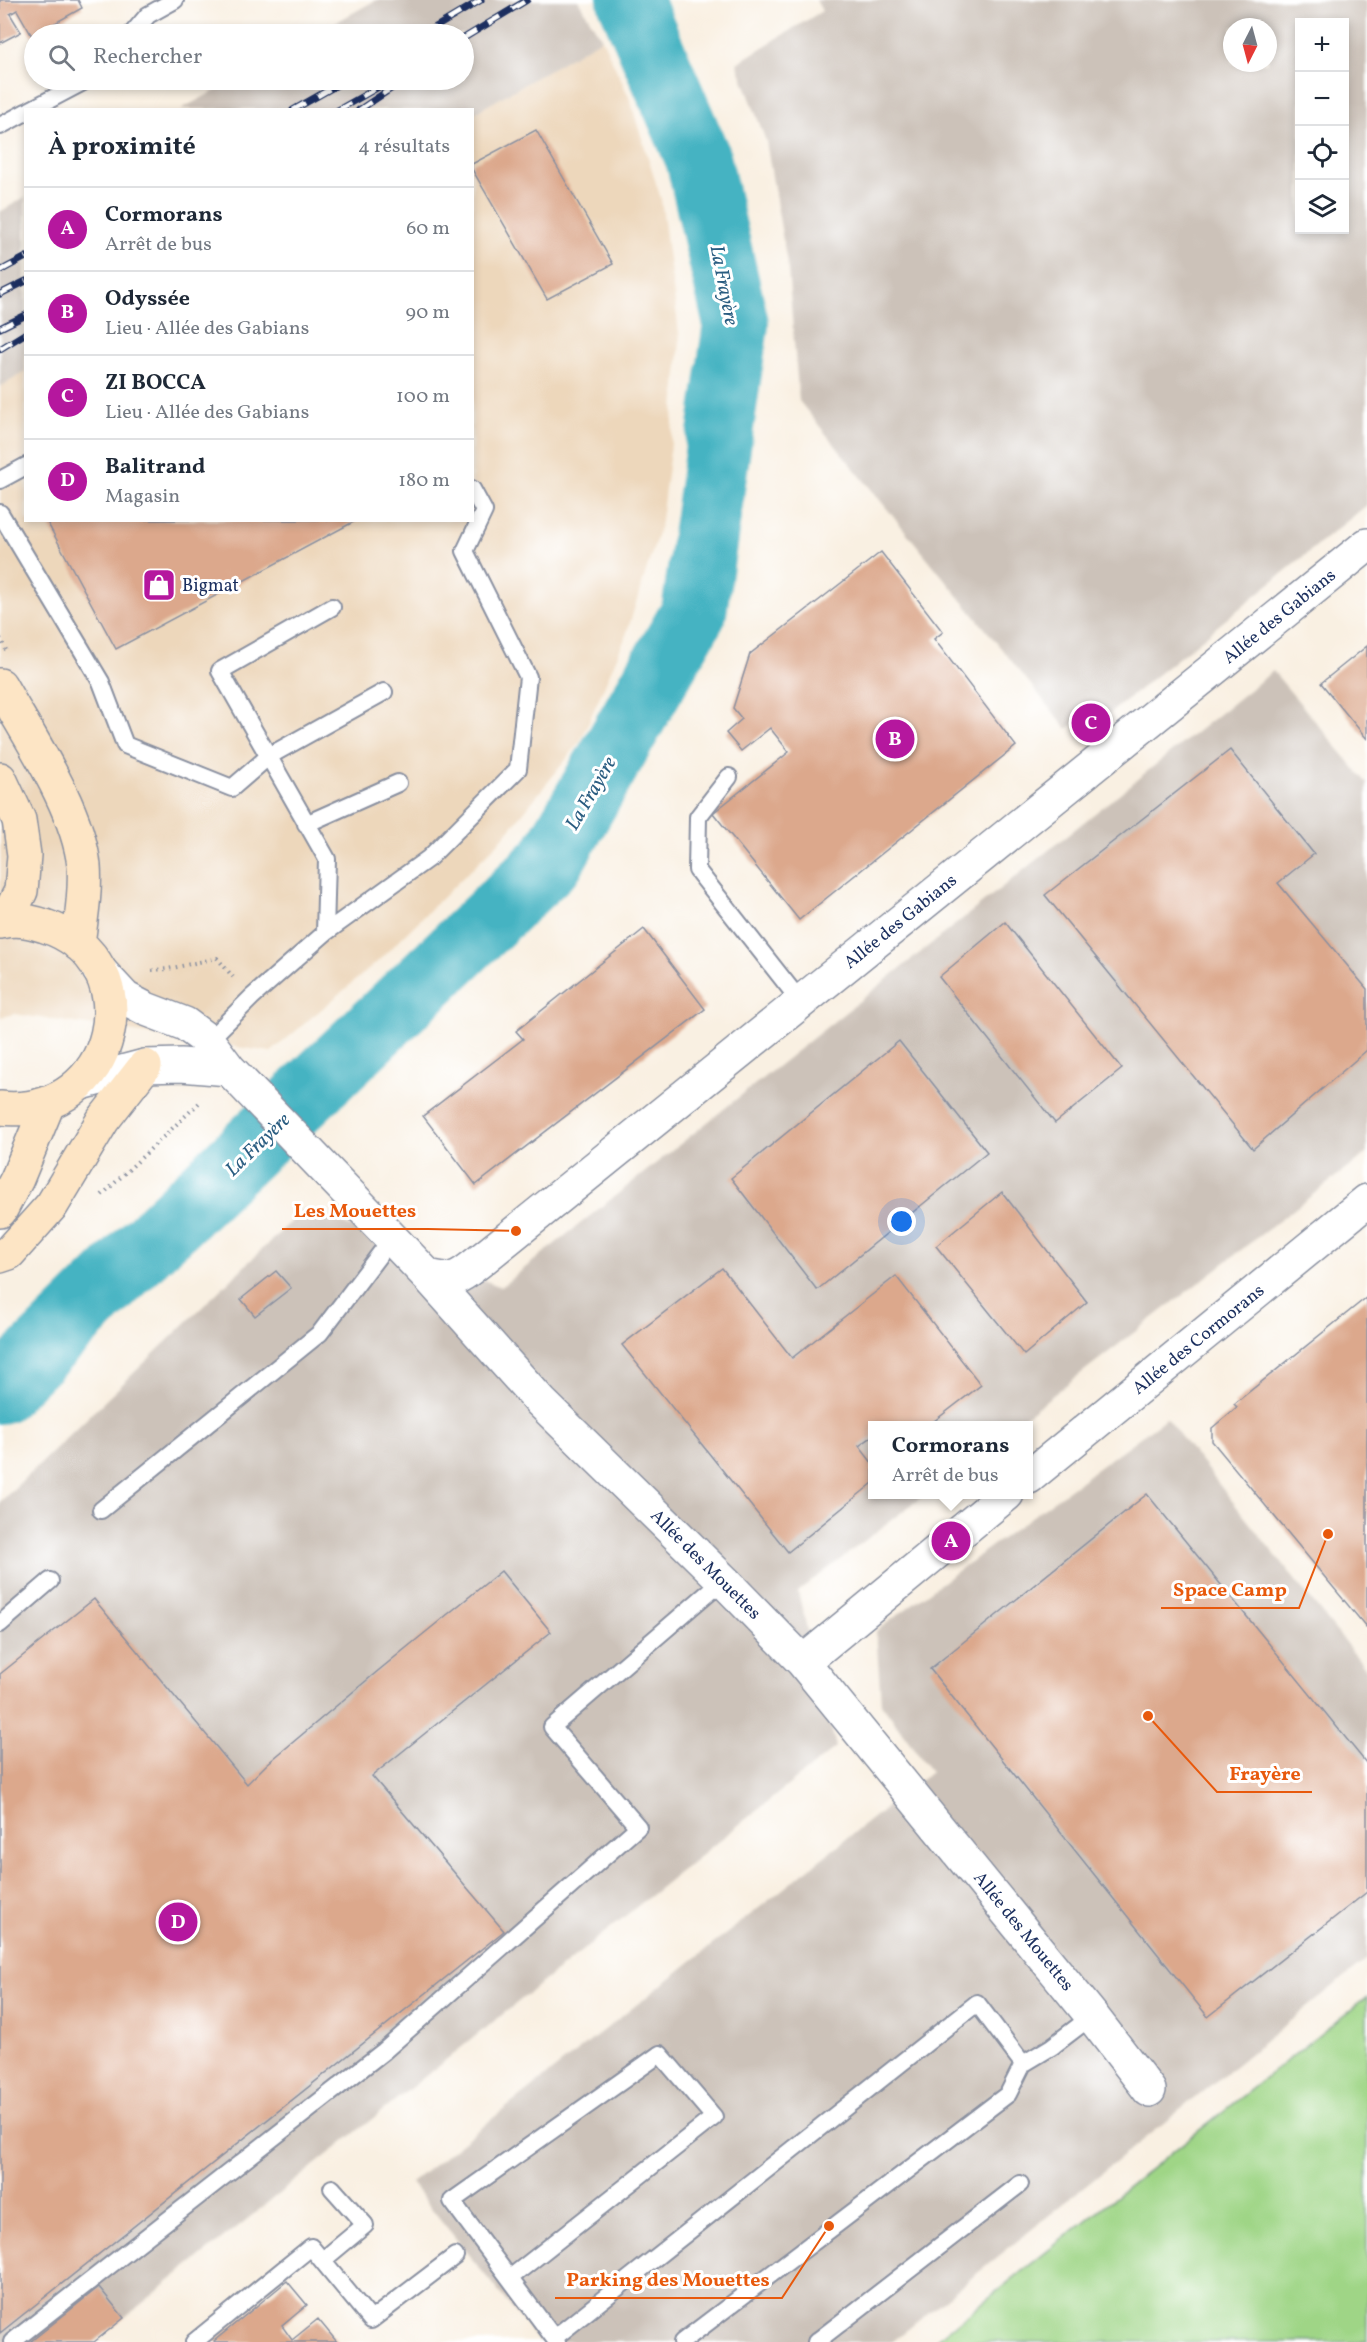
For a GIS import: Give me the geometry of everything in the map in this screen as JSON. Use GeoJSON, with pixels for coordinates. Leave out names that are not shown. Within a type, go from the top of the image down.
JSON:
{"type":"FeatureCollection","features":[{"type":"Feature","properties":{"kind":"main road"},"geometry":{"type":"LineString","coordinates":[[0,685],[68,807],[80,842],[84,867],[84,892],[78,944]]}},
{"type":"Feature","properties":{"kind":"main road"},"geometry":{"type":"LineString","coordinates":[[0,779],[19,820],[24,855],[21,891],[3,921],[32,922],[57,930],[78,944],[99,970],[108,993],[109,1025],[106,1041],[97,1064],[81,1083],[66,1095],[48,1104],[19,1110],[0,1108]]}},
{"type":"Feature","properties":{"kind":"main road"},"geometry":{"type":"LineString","coordinates":[[0,1256],[9,1252],[52,1205],[103,1120],[145,1066]]}},
{"type":"Feature","properties":{"kind":"main road"},"geometry":{"type":"LineString","coordinates":[[0,1211],[17,1179],[48,1104]]}},
{"type":"Feature","properties":{"kind":"street","name":"Allée des Gabians"},"geometry":{"type":"LineString","coordinates":[[428,1276],[447,1281],[465,1273],[1367,545]]}},
{"type":"Feature","properties":{"kind":"street","name":"Allée des Mouettes"},"geometry":{"type":"LineString","coordinates":[[99,970],[125,998],[185,1024],[208,1041],[239,1079],[428,1276],[541,1402],[723,1580],[803,1662],[1092,2016],[1149,2090]]}},
{"type":"Feature","properties":{"kind":"street"},"geometry":{"type":"LineString","coordinates":[[81,1083],[145,1066],[181,1065],[239,1079]]}},
{"type":"Feature","properties":{"kind":"street","name":"Allée des Cormorans"},"geometry":{"type":"LineString","coordinates":[[1033,1474],[1367,1201]]}},
{"type":"Feature","properties":{"kind":"street"},"geometry":{"type":"LineString","coordinates":[[803,1662],[1001,1499]]}},
{"type":"Feature","properties":{"kind":"lane"},"geometry":{"type":"LineString","coordinates":[[140,24],[148,15],[175,0]]}},
{"type":"Feature","properties":{"kind":"lane"},"geometry":{"type":"LineString","coordinates":[[34,108],[68,90]]}},
{"type":"Feature","properties":{"kind":"lane"},"geometry":{"type":"LineString","coordinates":[[0,126],[24,113]]}},
{"type":"Feature","properties":{"kind":"lane"},"geometry":{"type":"LineString","coordinates":[[0,480],[24,467]]}},
{"type":"Feature","properties":{"kind":"lane"},"geometry":{"type":"LineString","coordinates":[[208,1041],[252,997],[325,933],[429,858],[518,769],[528,676],[465,550],[484,511],[474,493]]}},
{"type":"Feature","properties":{"kind":"lane"},"geometry":{"type":"LineString","coordinates":[[0,513],[101,682],[125,745],[232,788],[269,756],[384,692]]}},
{"type":"Feature","properties":{"kind":"lane"},"geometry":{"type":"LineString","coordinates":[[325,933],[327,859],[220,671],[332,607]]}},
{"type":"Feature","properties":{"kind":"lane"},"geometry":{"type":"LineString","coordinates":[[729,777],[698,817],[697,870],[801,1001]]}},
{"type":"Feature","properties":{"kind":"lane"},"geometry":{"type":"LineString","coordinates":[[306,824],[398,783]]}},
{"type":"Feature","properties":{"kind":"lane"},"geometry":{"type":"LineString","coordinates":[[101,1510],[320,1333],[392,1238]]}},
{"type":"Feature","properties":{"kind":"lane"},"geometry":{"type":"LineString","coordinates":[[12,2342],[384,2050],[638,1827],[552,1727],[723,1580]]}},
{"type":"Feature","properties":{"kind":"lane"},"geometry":{"type":"LineString","coordinates":[[0,1624],[50,1581]]}},
{"type":"Feature","properties":{"kind":"lane"},"geometry":{"type":"LineString","coordinates":[[510,2278],[714,2117],[660,2054],[452,2200],[556,2340],[977,2003],[1023,2064]]}},
{"type":"Feature","properties":{"kind":"lane"},"geometry":{"type":"LineString","coordinates":[[682,2342],[1008,2094],[1023,2064],[1051,2047],[1092,2016]]}},
{"type":"Feature","properties":{"kind":"lane"},"geometry":{"type":"LineString","coordinates":[[816,2342],[1020,2184]]}},
{"type":"Feature","properties":{"kind":"lane"},"geometry":{"type":"LineString","coordinates":[[323,2260],[365,2225],[332,2188]]}},
{"type":"Feature","properties":{"kind":"lane"},"geometry":{"type":"LineString","coordinates":[[194,2342],[311,2247],[371,2320],[454,2256]]}},
{"type":"Feature","properties":{"kind":"shaded area"},"geometry":{"type":"Polygon","coordinates":[[[376,0],[578,0],[602,39],[474,113],[474,108],[183,108],[216,90],[474,90],[474,24],[333,24],[376,0]]]}},
{"type":"Feature","properties":{"kind":"shaded area"},"geometry":{"type":"Polygon","coordinates":[[[816,0],[1367,0],[1367,505],[1109,714],[1099,706],[1067,729],[799,401],[788,269],[766,141],[737,63],[822,11],[816,0]]]}},
{"type":"Feature","properties":{"kind":"shaded area"},"geometry":{"type":"Polygon","coordinates":[[[602,39],[629,97],[661,199],[680,340],[671,444],[660,527],[625,638],[580,742],[503,838],[377,962],[271,1052],[14,1014],[0,1018],[0,387],[24,373],[24,522],[474,522],[474,113],[602,39]]]}},
{"type":"Feature","properties":{"kind":"shaded area"},"geometry":{"type":"Polygon","coordinates":[[[24,198],[24,373],[0,387],[0,212],[24,198]]]}},
{"type":"Feature","properties":{"kind":"shaded area"},"geometry":{"type":"Polygon","coordinates":[[[1273,671],[1367,783],[1367,1153],[1019,1421],[868,1421],[868,1499],[919,1499],[798,1592],[836,1747],[94,2342],[0,2342],[0,1502],[305,1208],[501,1287],[1273,671]]]}},
{"type":"Feature","properties":{"kind":"shaded area"},"geometry":{"type":"Polygon","coordinates":[[[1166,1418],[1367,1670],[1367,1959],[892,2342],[539,2342],[411,2183],[931,1772],[881,1703],[876,1631],[1166,1418]]]}},
{"type":"Feature","properties":{"kind":"green space"},"geometry":{"type":"Polygon","coordinates":[[[1367,1997],[1367,2342],[933,2342],[1367,1997]]]}},
{"type":"Feature","properties":{"kind":"building"},"geometry":{"type":"Polygon","coordinates":[[[0,0],[78,0],[82,8],[53,24],[25,24],[17,10],[10,14],[21,32],[0,43],[0,0]]]}},
{"type":"Feature","properties":{"kind":"building"},"geometry":{"type":"Polygon","coordinates":[[[536,130],[613,264],[547,299],[474,172],[474,163],[536,130]]]}},
{"type":"Feature","properties":{"kind":"building","name":"Bigmat"},"geometry":{"type":"Polygon","coordinates":[[[47,522],[353,522],[116,649],[47,522]]]}},
{"type":"Feature","properties":{"kind":"building"},"geometry":{"type":"Polygon","coordinates":[[[881,552],[943,632],[934,639],[1016,746],[799,920],[713,813],[789,752],[770,728],[741,751],[726,733],[742,719],[733,708],[750,654],[881,552]]]}},
{"type":"Feature","properties":{"kind":"building"},"geometry":{"type":"Polygon","coordinates":[[[1367,646],[1367,739],[1321,683],[1367,646]]]}},
{"type":"Feature","properties":{"kind":"building"},"geometry":{"type":"Polygon","coordinates":[[[1100,708],[1107,718],[1083,737],[1075,727],[1100,708]]]}},
{"type":"Feature","properties":{"kind":"building"},"geometry":{"type":"Polygon","coordinates":[[[1230,750],[1314,854],[1278,883],[1367,989],[1367,1050],[1253,1149],[1045,895],[1230,750]]]}},
{"type":"Feature","properties":{"kind":"building"},"geometry":{"type":"Polygon","coordinates":[[[1005,922],[1122,1069],[1055,1123],[939,977],[1005,922]]]}},
{"type":"Feature","properties":{"kind":"building"},"geometry":{"type":"Polygon","coordinates":[[[644,929],[705,1009],[476,1185],[423,1116],[523,1039],[516,1031],[644,929]]]}},
{"type":"Feature","properties":{"kind":"building"},"geometry":{"type":"Polygon","coordinates":[[[899,1041],[987,1152],[817,1290],[731,1178],[899,1041]]]}},
{"type":"Feature","properties":{"kind":"building"},"geometry":{"type":"Polygon","coordinates":[[[1002,1192],[1087,1302],[1024,1355],[936,1246],[1002,1192]]]}},
{"type":"Feature","properties":{"kind":"building"},"geometry":{"type":"Polygon","coordinates":[[[722,1268],[792,1358],[896,1276],[981,1385],[934,1421],[868,1421],[868,1440],[859,1446],[868,1458],[868,1487],[788,1552],[622,1345],[722,1268]]]}},
{"type":"Feature","properties":{"kind":"building"},"geometry":{"type":"Polygon","coordinates":[[[276,1271],[291,1288],[255,1316],[241,1299],[276,1271]]]}},
{"type":"Feature","properties":{"kind":"building"},"geometry":{"type":"Polygon","coordinates":[[[1367,1297],[1367,1628],[1212,1441],[1212,1428],[1237,1407],[1234,1404],[1367,1297]]]}},
{"type":"Feature","properties":{"kind":"building"},"geometry":{"type":"Polygon","coordinates":[[[1147,1494],[1367,1764],[1367,1892],[1208,2017],[930,1669],[1147,1494]]]}},
{"type":"Feature","properties":{"kind":"building"},"geometry":{"type":"Polygon","coordinates":[[[501,1571],[551,1632],[372,1776],[504,1931],[0,2333],[0,1674],[94,1599],[247,1784],[267,1764],[379,1670],[501,1571]]]}},
{"type":"Feature","properties":{"kind":"building"},"geometry":{"type":"Polygon","coordinates":[[[287,2281],[307,2305],[282,2326],[292,2340],[318,2319],[337,2342],[214,2341],[287,2281]]]}},
{"type":"Feature","properties":{"kind":"building"},"geometry":{"type":"Polygon","coordinates":[[[99,2287],[124,2318],[94,2342],[30,2342],[99,2287]]]}},
{"type":"Feature","properties":{"kind":"waterway","name":"La Frayère"},"geometry":{"type":"LineString","coordinates":[[0,1391],[146,1247],[551,861],[694,612],[736,324],[698,158],[630,0]]}},
{"type":"Feature","properties":{"kind":"railway"},"geometry":{"type":"LineString","coordinates":[[441,24],[481,0]]}},
{"type":"Feature","properties":{"kind":"railway"},"geometry":{"type":"LineString","coordinates":[[474,32],[527,0]]}},
{"type":"Feature","properties":{"kind":"railway"},"geometry":{"type":"LineString","coordinates":[[297,108],[328,90]]}},
{"type":"Feature","properties":{"kind":"railway"},"geometry":{"type":"LineString","coordinates":[[342,108],[373,90]]}},
{"type":"Feature","properties":{"kind":"railway"},"geometry":{"type":"LineString","coordinates":[[362,108],[389,90]]}},
{"type":"Feature","properties":{"kind":"railway"},"geometry":{"type":"LineString","coordinates":[[0,271],[24,258]]}},
{"type":"Feature","properties":{"kind":"railway"},"geometry":{"type":"LineString","coordinates":[[0,294],[24,282]]}},
{"type":"Feature","properties":{"kind":"railway"},"geometry":{"type":"LineString","coordinates":[[0,328],[24,316]]}},
{"type":"Feature","properties":{"kind":"railway"},"geometry":{"type":"LineString","coordinates":[[0,349],[24,334]]}},
{"type":"Feature","properties":{"kind":"place","name":"Bigmat"},"geometry":{"type":"Point","coordinates":[159,585]}},
{"type":"Feature","properties":{"kind":"place","name":"ZI BOCCA"},"geometry":{"type":"Point","coordinates":[1091,723]}},
{"type":"Feature","properties":{"kind":"place","name":"Odyssée"},"geometry":{"type":"Point","coordinates":[895,739]}},
{"type":"Feature","properties":{"kind":"place","name":"Les Mouettes"},"geometry":{"type":"Point","coordinates":[516,1231]}},
{"type":"Feature","properties":{"kind":"place","name":"Space Camp"},"geometry":{"type":"Point","coordinates":[1328,1534]}},
{"type":"Feature","properties":{"kind":"place","name":"Cormorans"},"geometry":{"type":"Point","coordinates":[951,1541]}},
{"type":"Feature","properties":{"kind":"place","name":"Frayère"},"geometry":{"type":"Point","coordinates":[1148,1716]}},
{"type":"Feature","properties":{"kind":"place","name":"Balitrand"},"geometry":{"type":"Point","coordinates":[178,1922]}},
{"type":"Feature","properties":{"kind":"place","name":"Parking des Mouettes"},"geometry":{"type":"Point","coordinates":[829,2226]}}]}
